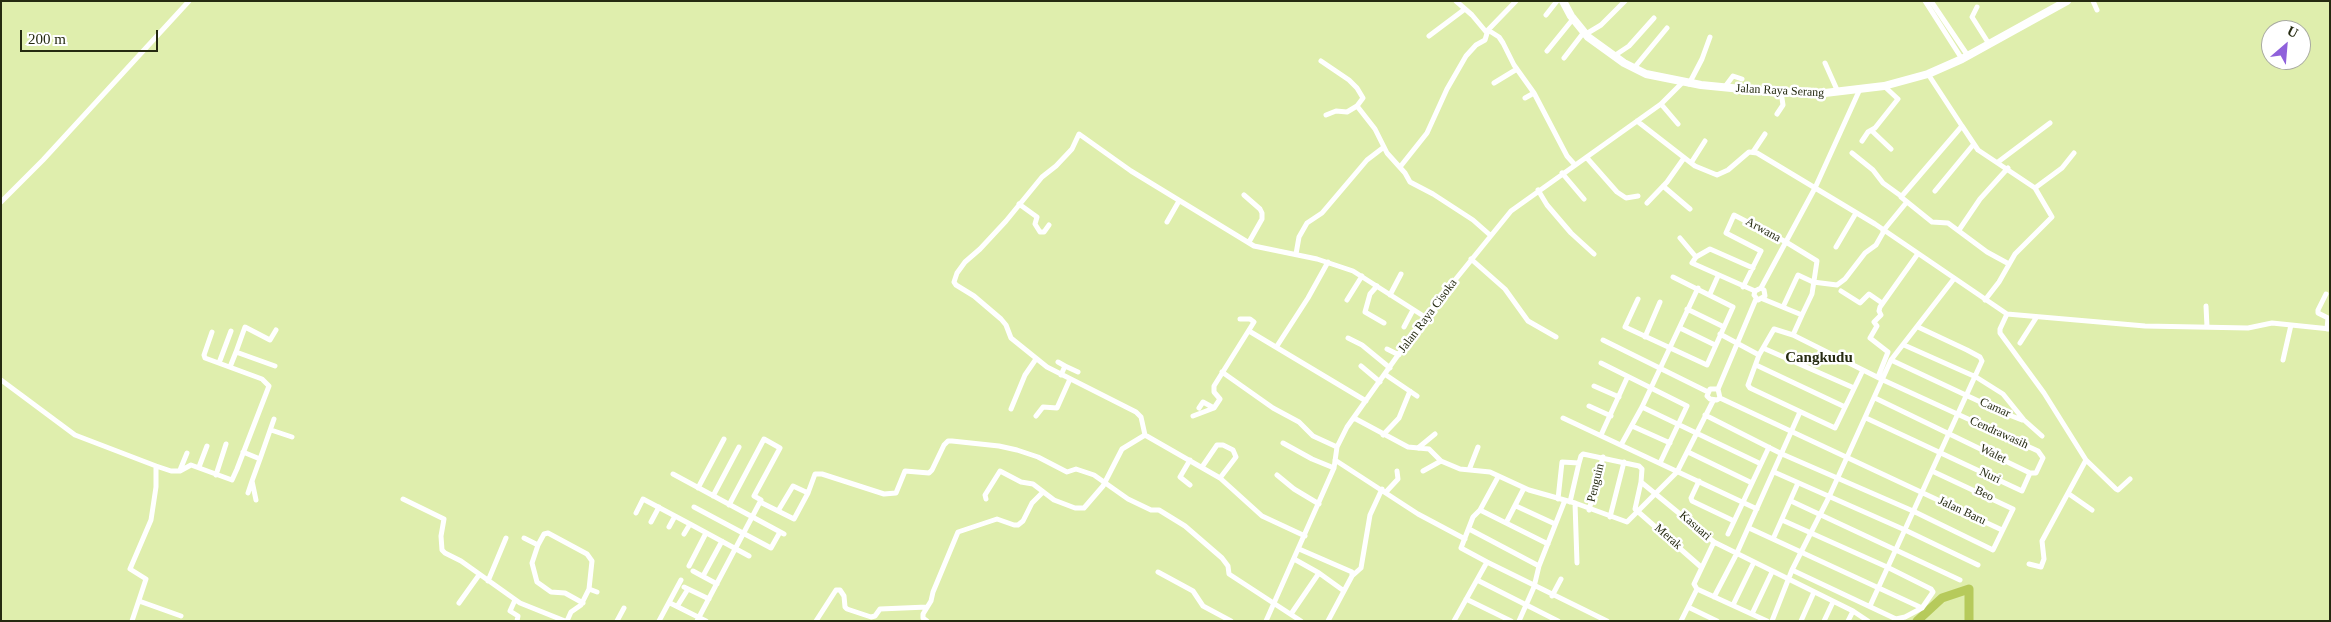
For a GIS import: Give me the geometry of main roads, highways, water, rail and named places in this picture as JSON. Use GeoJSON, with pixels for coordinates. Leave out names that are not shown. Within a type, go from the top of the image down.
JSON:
{"type":"FeatureCollection","features":[{"type":"Feature","properties":{"kind":"highway","name":"Jalan Raya Serang"},"geometry":{"type":"LineString","coordinates":[[1563,1],[1573,19],[1585,33],[1614,56],[1646,74],[1686,83],[1780,92],[1838,92],[1884,86],[1928,74],[1965,58],[2055,4],[2067,1]]}},
{"type":"Feature","properties":{"kind":"waterway"},"geometry":{"type":"LineString","coordinates":[[1917,621],[1942,598],[1969,589],[1969,621]]}},
{"type":"Feature","properties":{"kind":"district","name":"Cangkudu"},"geometry":{"type":"Point","coordinates":[1819,358]}}]}
